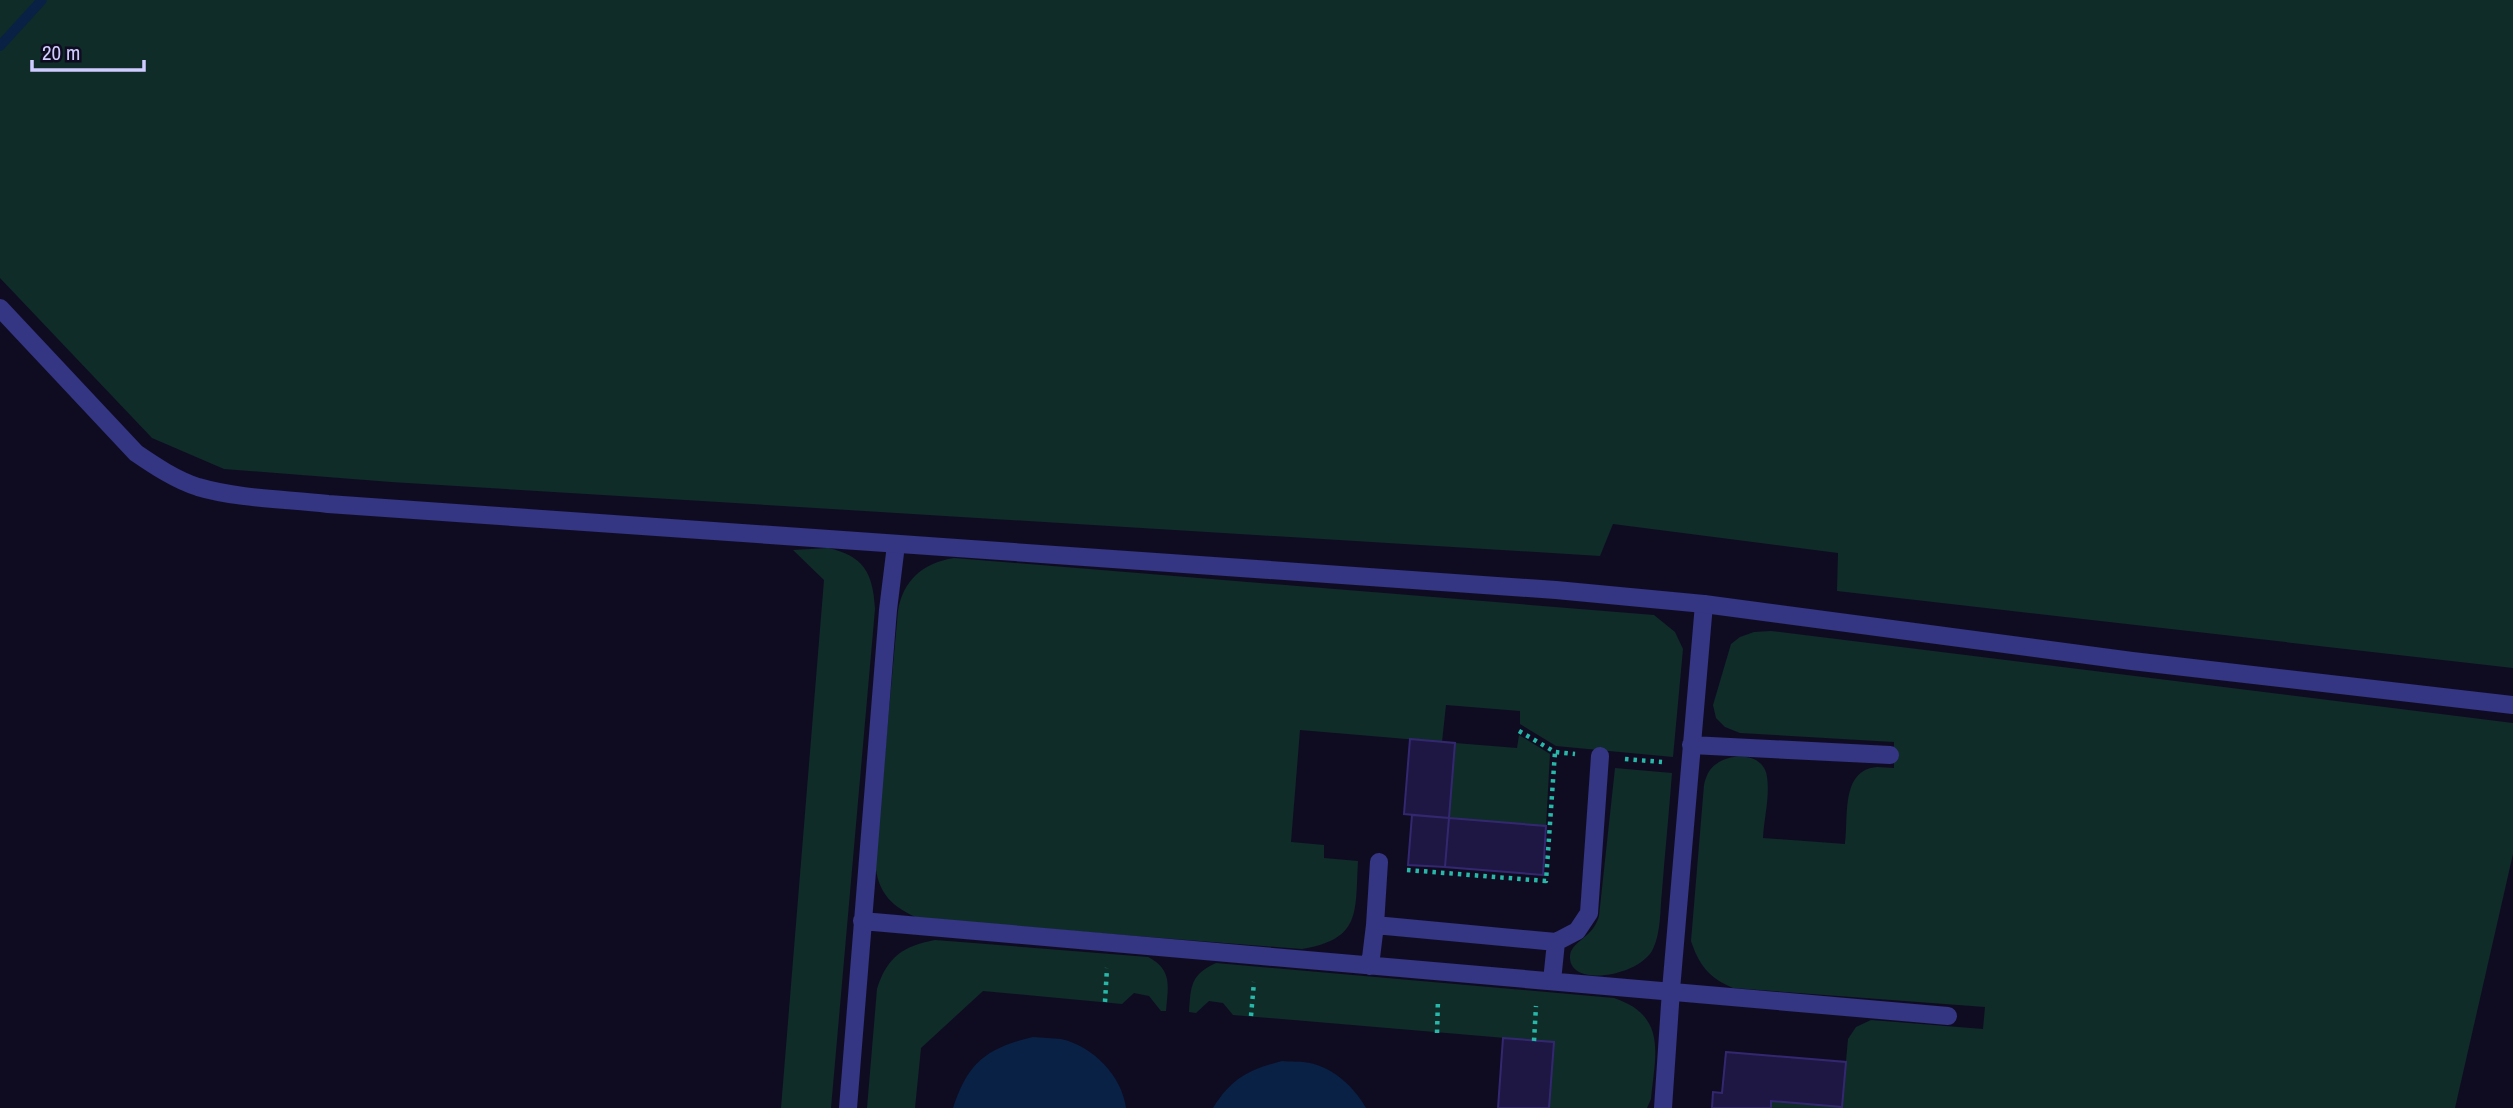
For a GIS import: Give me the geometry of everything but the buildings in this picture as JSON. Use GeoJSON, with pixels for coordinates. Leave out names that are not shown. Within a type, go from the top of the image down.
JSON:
{"type":"FeatureCollection","features":[{"type":"Feature","properties":{"kind":"street"},"geometry":{"type":"LineString","coordinates":[[0,307],[136,453],[162,470],[197,486],[239,494],[328,504],[1556,590],[1704,604],[2133,661],[2513,705]]}},
{"type":"Feature","properties":{"kind":"street"},"geometry":{"type":"LineString","coordinates":[[848,1108],[888,610],[896,545]]}},
{"type":"Feature","properties":{"kind":"street"},"geometry":{"type":"LineString","coordinates":[[1663,1108],[1704,604]]}},
{"type":"Feature","properties":{"kind":"street"},"geometry":{"type":"LineString","coordinates":[[1691,745],[1890,755]]}},
{"type":"Feature","properties":{"kind":"street"},"geometry":{"type":"LineString","coordinates":[[1375,925],[1556,942],[1577,931],[1589,913],[1600,756]]}},
{"type":"Feature","properties":{"kind":"street"},"geometry":{"type":"LineString","coordinates":[[1370,965],[1379,865]]}},
{"type":"Feature","properties":{"kind":"street"},"geometry":{"type":"LineString","coordinates":[[862,921],[1948,1016]]}},
{"type":"Feature","properties":{"kind":"street"},"geometry":{"type":"LineString","coordinates":[[1552,981],[1556,942]]}},
{"type":"Feature","properties":{"kind":"path"},"geometry":{"type":"LineString","coordinates":[[1379,865],[1546,881],[1555,752]]}},
{"type":"Feature","properties":{"kind":"path"},"geometry":{"type":"LineString","coordinates":[[1105,1002],[1106,980]]}},
{"type":"Feature","properties":{"kind":"path"},"geometry":{"type":"LineString","coordinates":[[1251,1016],[1253,994]]}},
{"type":"Feature","properties":{"kind":"path"},"geometry":{"type":"LineString","coordinates":[[1437,1010],[1437,1033]]}},
{"type":"Feature","properties":{"kind":"path"},"geometry":{"type":"LineString","coordinates":[[1534,1041],[1536,1010]]}},
{"type":"Feature","properties":{"kind":"green space"},"geometry":{"type":"Polygon","coordinates":[[[0,0],[2513,0],[2513,668],[1837,591],[1838,553],[1613,524],[1600,556],[391,482],[224,469],[152,438],[0,278],[0,0]]]}},
{"type":"Feature","properties":{"kind":"green space"},"geometry":{"type":"Polygon","coordinates":[[[828,548],[850,556],[864,568],[872,585],[875,609],[831,1108],[781,1108],[824,580],[793,550],[828,548]]]}},
{"type":"Feature","properties":{"kind":"green space"},"geometry":{"type":"Polygon","coordinates":[[[954,558],[1654,615],[1675,632],[1683,649],[1673,757],[1556,746],[1520,724],[1520,711],[1446,705],[1442,742],[1300,730],[1291,842],[1324,845],[1324,858],[1358,861],[1355,909],[1345,930],[1336,938],[1302,949],[920,919],[902,910],[888,898],[879,883],[875,863],[898,611],[904,590],[916,575],[933,564],[954,558]]]}},
{"type":"Feature","properties":{"kind":"green space"},"geometry":{"type":"Polygon","coordinates":[[[1771,631],[2513,723],[2513,854],[2455,1108],[1771,1108],[1771,1101],[1842,1107],[1848,1039],[1856,1027],[1871,1020],[1983,1029],[1985,1007],[1733,988],[1711,975],[1698,957],[1691,941],[1704,785],[1706,777],[1716,764],[1733,757],[1742,757],[1759,762],[1764,768],[1768,792],[1763,838],[1845,844],[1849,797],[1857,777],[1865,770],[1877,767],[1894,768],[1894,742],[1740,733],[1725,727],[1716,718],[1713,705],[1731,644],[1754,632],[1771,631]]]}},
{"type":"Feature","properties":{"kind":"green space"},"geometry":{"type":"Polygon","coordinates":[[[1519,735],[1550,754],[1546,826],[1449,818],[1455,743],[1517,748],[1519,735]]]}},
{"type":"Feature","properties":{"kind":"green space"},"geometry":{"type":"Polygon","coordinates":[[[1615,768],[1672,773],[1660,921],[1656,942],[1646,958],[1621,972],[1593,975],[1582,973],[1573,967],[1570,958],[1573,948],[1592,930],[1599,916],[1615,768]]]}},
{"type":"Feature","properties":{"kind":"green space"},"geometry":{"type":"Polygon","coordinates":[[[935,940],[1148,957],[1162,967],[1165,973],[1168,986],[1166,1011],[1161,1011],[1149,996],[1134,993],[1122,1004],[983,991],[921,1048],[915,1108],[867,1108],[877,989],[881,978],[891,961],[905,950],[935,940]]]}},
{"type":"Feature","properties":{"kind":"green space"},"geometry":{"type":"Polygon","coordinates":[[[1216,963],[1614,998],[1643,1015],[1650,1026],[1655,1052],[1651,1099],[1647,1108],[1549,1108],[1554,1042],[1233,1015],[1223,1003],[1209,1001],[1196,1013],[1189,1012],[1194,982],[1201,972],[1216,963]]]}},
{"type":"Feature","properties":{"kind":"water"},"geometry":{"type":"Polygon","coordinates":[[[1033,1037],[1061,1039],[1095,1055],[1119,1085],[1126,1108],[953,1108],[965,1079],[981,1059],[1003,1046],[1033,1037]]]}},
{"type":"Feature","properties":{"kind":"water"},"geometry":{"type":"Polygon","coordinates":[[[1282,1061],[1310,1063],[1336,1074],[1350,1086],[1366,1108],[1213,1108],[1234,1082],[1250,1072],[1282,1061]]]}},
{"type":"Feature","properties":{"kind":"waterway"},"geometry":{"type":"LineString","coordinates":[[0,46],[42,0]]}}]}
